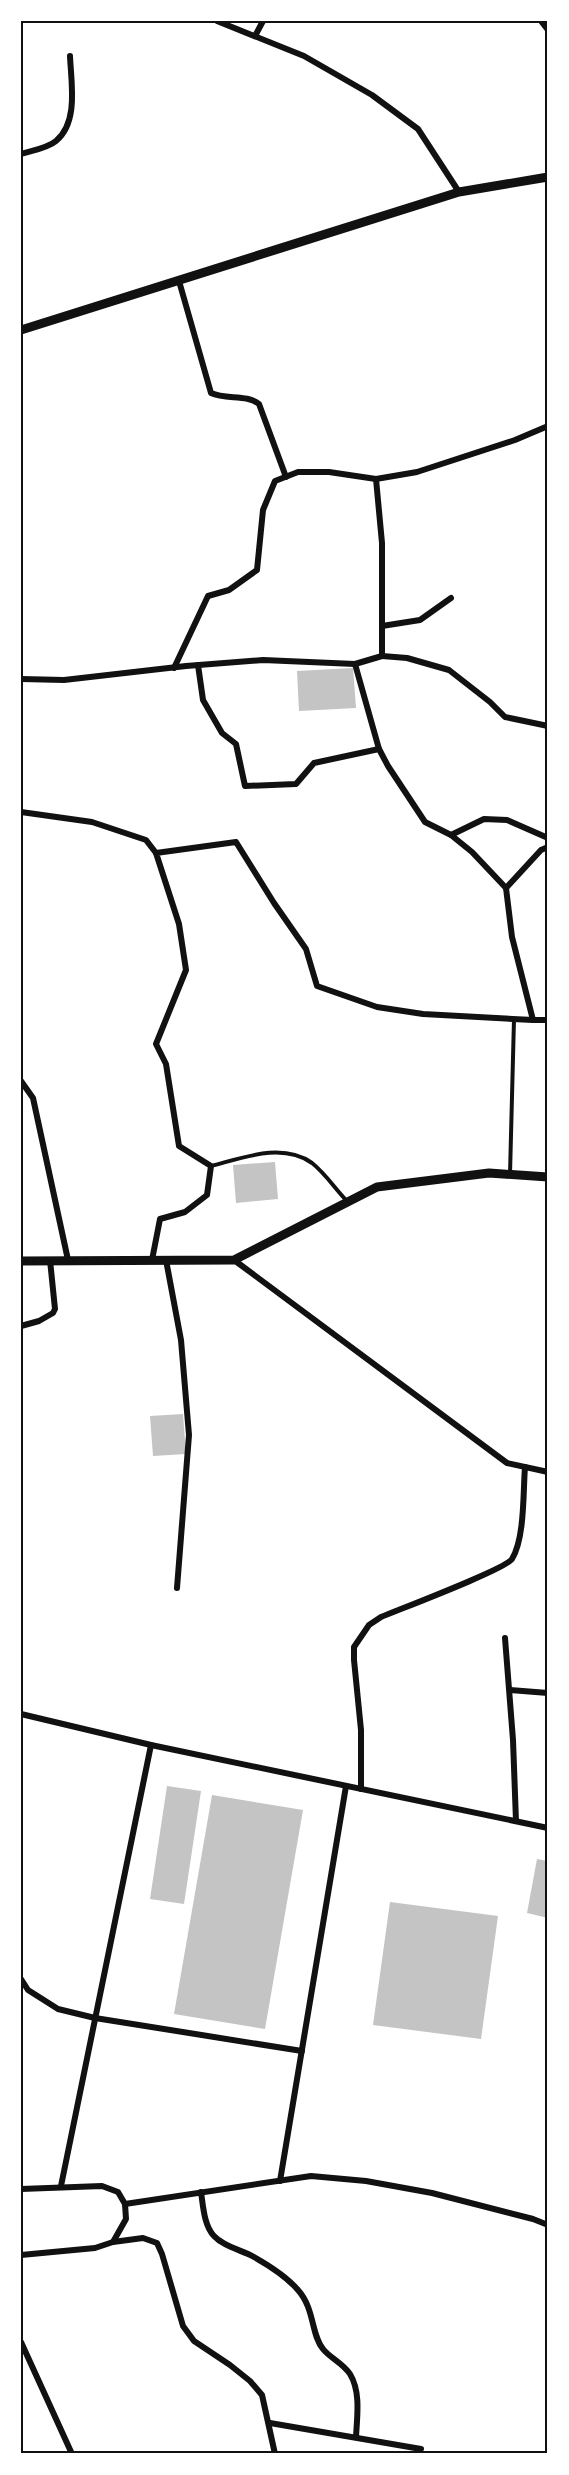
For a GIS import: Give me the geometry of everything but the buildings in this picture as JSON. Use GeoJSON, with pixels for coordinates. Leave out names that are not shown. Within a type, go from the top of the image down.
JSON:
{"type":"FeatureCollection","features":[{"type":"Feature","properties":{"kind":"street"},"geometry":{"type":"LineString","coordinates":[[217,21],[304,56],[372,94],[418,129],[459,192]]}},
{"type":"Feature","properties":{"kind":"street"},"geometry":{"type":"LineString","coordinates":[[255,36],[263,21]]}},
{"type":"Feature","properties":{"kind":"street"},"geometry":{"type":"LineString","coordinates":[[541,21],[548,30]]}},
{"type":"Feature","properties":{"kind":"street"},"geometry":{"type":"LineString","coordinates":[[21,154],[55,142],[64,132],[71,111],[70,56]]}},
{"type":"Feature","properties":{"kind":"street"},"geometry":{"type":"LineString","coordinates":[[21,330],[459,192],[543,178],[548,186]]}},
{"type":"Feature","properties":{"kind":"street"},"geometry":{"type":"LineString","coordinates":[[179,281],[211,393],[219,397],[255,400],[259,404],[286,477]]}},
{"type":"Feature","properties":{"kind":"street"},"geometry":{"type":"LineString","coordinates":[[174,668],[208,596],[228,590],[257,570],[263,510],[275,481],[298,472],[329,472],[376,479],[417,472],[515,440],[548,426]]}},
{"type":"Feature","properties":{"kind":"street"},"geometry":{"type":"LineString","coordinates":[[376,479],[382,543],[382,656]]}},
{"type":"Feature","properties":{"kind":"street"},"geometry":{"type":"LineString","coordinates":[[382,626],[420,620],[451,598]]}},
{"type":"Feature","properties":{"kind":"street"},"geometry":{"type":"LineString","coordinates":[[21,679],[64,680],[263,660],[356,664],[382,656],[406,658],[449,670],[490,702],[505,717],[548,726]]}},
{"type":"Feature","properties":{"kind":"street"},"geometry":{"type":"LineString","coordinates":[[356,664],[379,749],[425,822],[451,835],[472,852],[506,888],[512,937],[533,1020]]}},
{"type":"Feature","properties":{"kind":"street"},"geometry":{"type":"LineString","coordinates":[[198,665],[203,700],[222,733],[236,744],[245,786],[296,784],[314,764],[379,749]]}},
{"type":"Feature","properties":{"kind":"street"},"geometry":{"type":"LineString","coordinates":[[21,812],[92,822],[146,840],[156,853],[179,924],[186,970],[156,1044],[166,1064],[179,1146],[211,1166],[207,1195],[184,1212],[160,1219],[152,1260]]}},
{"type":"Feature","properties":{"kind":"street"},"geometry":{"type":"LineString","coordinates":[[451,835],[484,819],[507,820],[548,838]]}},
{"type":"Feature","properties":{"kind":"street"},"geometry":{"type":"LineString","coordinates":[[156,853],[236,842],[306,949],[317,986],[377,1007],[423,1014],[548,1020]]}},
{"type":"Feature","properties":{"kind":"street"},"geometry":{"type":"LineString","coordinates":[[506,888],[541,850],[548,847]]}},
{"type":"Feature","properties":{"kind":"street"},"geometry":{"type":"LineString","coordinates":[[21,1081],[33,1098],[68,1260]]}},
{"type":"Feature","properties":{"kind":"street"},"geometry":{"type":"LineString","coordinates":[[21,1261],[234,1260],[377,1187],[489,1173],[548,1177]]}},
{"type":"Feature","properties":{"kind":"street"},"geometry":{"type":"LineString","coordinates":[[21,1326],[39,1321],[53,1313],[55,1309],[50,1260]]}},
{"type":"Feature","properties":{"kind":"street"},"geometry":{"type":"LineString","coordinates":[[166,1260],[181,1340],[189,1435],[177,1588]]}},
{"type":"Feature","properties":{"kind":"street"},"geometry":{"type":"LineString","coordinates":[[234,1260],[507,1463],[548,1472]]}},
{"type":"Feature","properties":{"kind":"street"},"geometry":{"type":"LineString","coordinates":[[361,1789],[361,1730],[354,1647],[369,1625],[381,1617],[492,1572],[511,1561],[518,1540],[525,1467]]}},
{"type":"Feature","properties":{"kind":"street"},"geometry":{"type":"LineString","coordinates":[[505,1638],[510,1690],[516,1821]]}},
{"type":"Feature","properties":{"kind":"street"},"geometry":{"type":"LineString","coordinates":[[510,1690],[548,1693]]}},
{"type":"Feature","properties":{"kind":"street"},"geometry":{"type":"LineString","coordinates":[[21,1714],[151,1745],[548,1828]]}},
{"type":"Feature","properties":{"kind":"street"},"geometry":{"type":"LineString","coordinates":[[61,2186],[151,1745]]}},
{"type":"Feature","properties":{"kind":"street"},"geometry":{"type":"LineString","coordinates":[[280,2181],[346,1786]]}},
{"type":"Feature","properties":{"kind":"street"},"geometry":{"type":"LineString","coordinates":[[21,1979],[28,1990],[58,2009],[95,2018],[302,2051]]}},
{"type":"Feature","properties":{"kind":"street"},"geometry":{"type":"LineString","coordinates":[[125,2204],[311,2176],[366,2181],[432,2193],[548,2225]]}},
{"type":"Feature","properties":{"kind":"street"},"geometry":{"type":"LineString","coordinates":[[21,2189],[102,2186],[118,2192],[125,2204],[126,2219],[113,2242]]}},
{"type":"Feature","properties":{"kind":"street"},"geometry":{"type":"LineString","coordinates":[[201,2192],[207,2223],[212,2235],[255,2258],[286,2279],[299,2291],[309,2307],[323,2350],[335,2358],[350,2374],[357,2397],[356,2437]]}},
{"type":"Feature","properties":{"kind":"street"},"geometry":{"type":"LineString","coordinates":[[21,2255],[95,2248],[113,2242],[144,2238],[157,2244],[183,2326],[194,2341],[249,2381],[262,2395],[275,2454]]}},
{"type":"Feature","properties":{"kind":"street"},"geometry":{"type":"LineString","coordinates":[[21,2342],[72,2454]]}},
{"type":"Feature","properties":{"kind":"street"},"geometry":{"type":"LineString","coordinates":[[270,2423],[421,2449]]}},
{"type":"Feature","properties":{"kind":"lane"},"geometry":{"type":"LineString","coordinates":[[510,1175],[514,1019]]}},
{"type":"Feature","properties":{"kind":"lane"},"geometry":{"type":"LineString","coordinates":[[211,1166],[260,1153],[289,1154],[311,1163],[348,1202]]}}]}
